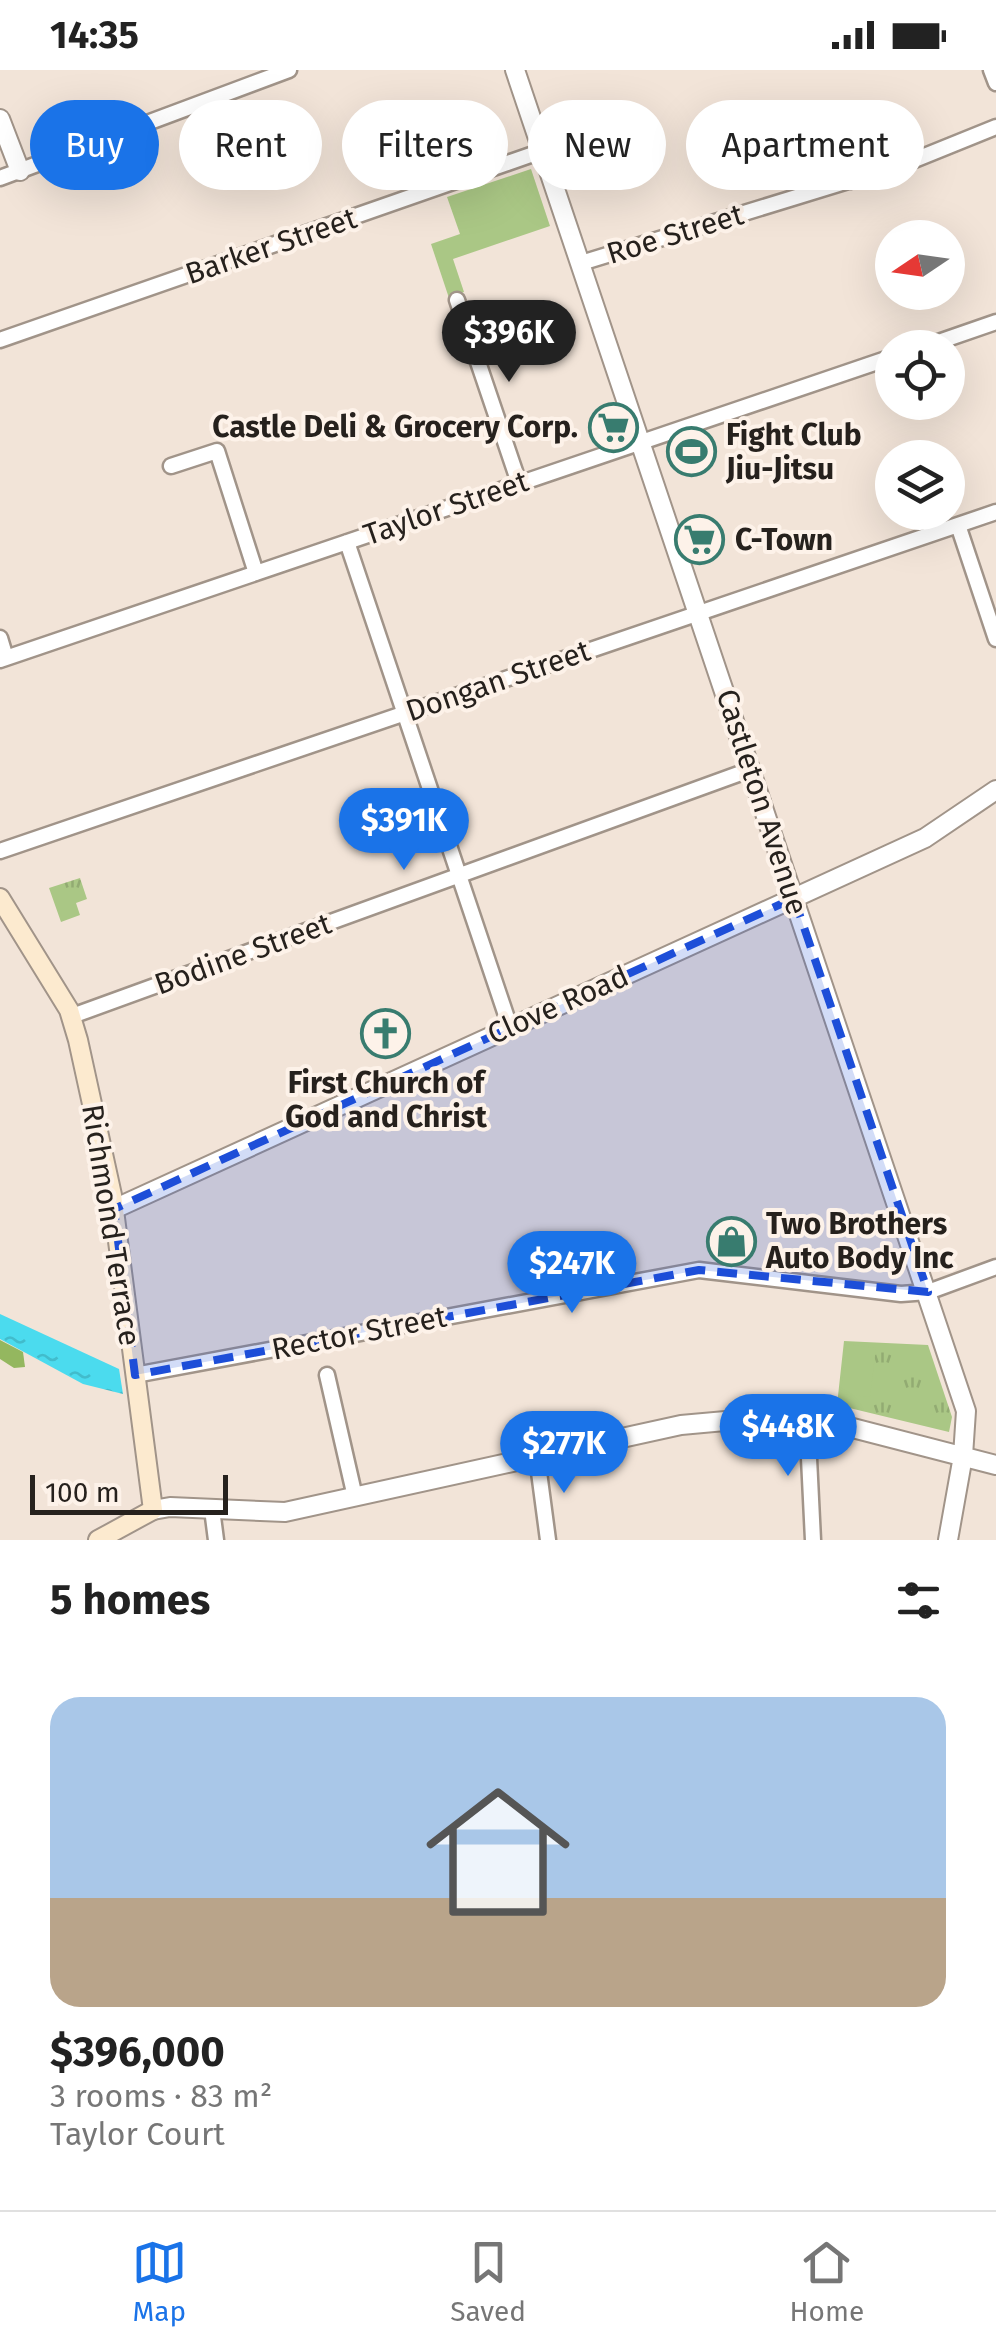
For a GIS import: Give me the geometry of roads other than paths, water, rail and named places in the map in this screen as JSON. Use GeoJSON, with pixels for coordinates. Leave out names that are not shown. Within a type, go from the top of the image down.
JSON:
{"type":"FeatureCollection","features":[{"type":"Feature","properties":{"kind":"main road","name":"Richmond Terrace"},"geometry":{"type":"LineString","coordinates":[[0,898],[72,1016],[114,1208],[153,1510]]}},
{"type":"Feature","properties":{"kind":"main road"},"geometry":{"type":"LineString","coordinates":[[98,1540],[153,1510]]}},
{"type":"Feature","properties":{"kind":"street"},"geometry":{"type":"LineString","coordinates":[[0,178],[289,70]]}},
{"type":"Feature","properties":{"kind":"street","name":"Castleton Avenue"},"geometry":{"type":"LineString","coordinates":[[515,70],[528,109]]}},
{"type":"Feature","properties":{"kind":"street"},"geometry":{"type":"LineString","coordinates":[[991,70],[996,82]]}},
{"type":"Feature","properties":{"kind":"street"},"geometry":{"type":"LineString","coordinates":[[0,119],[20,171]]}},
{"type":"Feature","properties":{"kind":"street","name":"Roe Street"},"geometry":{"type":"LineString","coordinates":[[924,156],[996,126]]}},
{"type":"Feature","properties":{"kind":"street","name":"Barker Street"},"geometry":{"type":"LineString","coordinates":[[0,340],[528,156]]}},
{"type":"Feature","properties":{"kind":"street","name":"Castleton Avenue"},"geometry":{"type":"LineString","coordinates":[[556,190],[967,1414],[948,1540]]}},
{"type":"Feature","properties":{"kind":"street","name":"Roe Street"},"geometry":{"type":"LineString","coordinates":[[581,263],[820,190]]}},
{"type":"Feature","properties":{"kind":"street"},"geometry":{"type":"LineString","coordinates":[[458,300],[519,483]]}},
{"type":"Feature","properties":{"kind":"street"},"geometry":{"type":"LineString","coordinates":[[965,333],[996,322]]}},
{"type":"Feature","properties":{"kind":"street","name":"Taylor Street"},"geometry":{"type":"LineString","coordinates":[[3,659],[875,363]]}},
{"type":"Feature","properties":{"kind":"street"},"geometry":{"type":"LineString","coordinates":[[172,466],[217,452],[256,572]]}},
{"type":"Feature","properties":{"kind":"street","name":"Dongan Street"},"geometry":{"type":"LineString","coordinates":[[965,522],[996,512]]}},
{"type":"Feature","properties":{"kind":"street","name":"Dongan Street"},"geometry":{"type":"LineString","coordinates":[[0,850],[941,530]]}},
{"type":"Feature","properties":{"kind":"street"},"geometry":{"type":"LineString","coordinates":[[960,530],[996,638]]}},
{"type":"Feature","properties":{"kind":"street"},"geometry":{"type":"LineString","coordinates":[[347,542],[510,1027]]}},
{"type":"Feature","properties":{"kind":"street"},"geometry":{"type":"LineString","coordinates":[[0,638],[3,659]]}},
{"type":"Feature","properties":{"kind":"street","name":"Bodine Street"},"geometry":{"type":"LineString","coordinates":[[72,1016],[752,769]]}},
{"type":"Feature","properties":{"kind":"street","name":"Clove Road"},"geometry":{"type":"LineString","coordinates":[[114,1208],[934,834],[996,790]]}},
{"type":"Feature","properties":{"kind":"street","name":"Rector Street"},"geometry":{"type":"LineString","coordinates":[[135,1376],[699,1270],[901,1294],[928,1292],[996,1267]]}},
{"type":"Feature","properties":{"kind":"street"},"geometry":{"type":"LineString","coordinates":[[327,1375],[354,1497]]}},
{"type":"Feature","properties":{"kind":"street"},"geometry":{"type":"LineString","coordinates":[[153,1510],[170,1507],[286,1512],[680,1425],[780,1416],[807,1417],[996,1465]]}},
{"type":"Feature","properties":{"kind":"street"},"geometry":{"type":"LineString","coordinates":[[807,1417],[813,1540]]}},
{"type":"Feature","properties":{"kind":"street"},"geometry":{"type":"LineString","coordinates":[[537,1456],[548,1540]]}},
{"type":"Feature","properties":{"kind":"street"},"geometry":{"type":"LineString","coordinates":[[212,1509],[216,1540]]}},
{"type":"Feature","properties":{"kind":"water"},"geometry":{"type":"Polygon","coordinates":[[[0,1314],[119,1369],[123,1394],[83,1384],[0,1339],[0,1314]]]}},
{"type":"Feature","properties":{"kind":"place","name":"Castle Deli & Grocery Corp."},"geometry":{"type":"Point","coordinates":[613,427]}},
{"type":"Feature","properties":{"kind":"place","name":"Fight Club Jiu-Jitsu"},"geometry":{"type":"Point","coordinates":[691,452]}},
{"type":"Feature","properties":{"kind":"place","name":"C-Town"},"geometry":{"type":"Point","coordinates":[700,540]}},
{"type":"Feature","properties":{"kind":"place","name":"First Church of God and Christ"},"geometry":{"type":"Point","coordinates":[386,1034]}},
{"type":"Feature","properties":{"kind":"place","name":"Two Brothers Auto Body Inc"},"geometry":{"type":"Point","coordinates":[731,1241]}}]}
